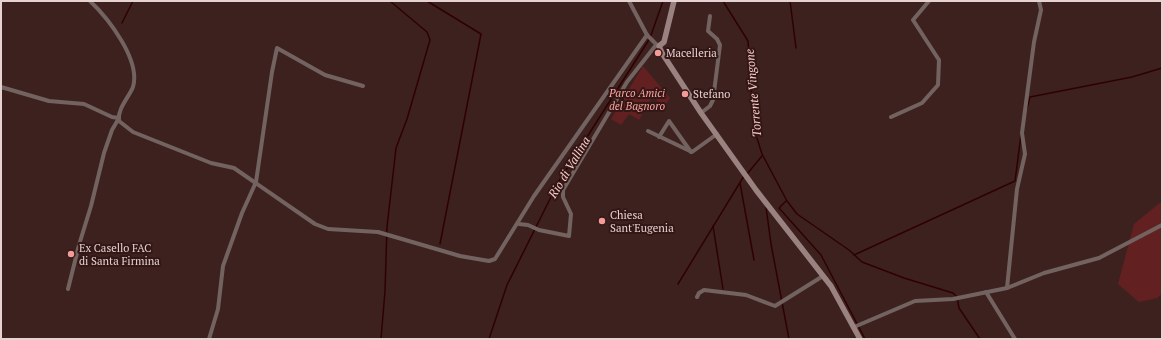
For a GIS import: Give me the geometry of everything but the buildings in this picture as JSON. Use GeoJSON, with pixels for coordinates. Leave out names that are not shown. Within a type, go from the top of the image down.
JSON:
{"type":"FeatureCollection","features":[{"type":"Feature","properties":{"kind":"street"},"geometry":{"type":"LineString","coordinates":[[68,289],[104,153],[112,130],[134,84],[133,70],[120,35],[90,1]]}},
{"type":"Feature","properties":{"kind":"street"},"geometry":{"type":"LineString","coordinates":[[629,1],[650,37],[658,45],[700,113],[717,134],[756,190],[831,286],[860,339]]}},
{"type":"Feature","properties":{"kind":"street"},"geometry":{"type":"LineString","coordinates":[[519,224],[569,236],[571,214],[562,196],[563,190],[627,82],[658,45],[664,42],[674,1]]}},
{"type":"Feature","properties":{"kind":"street"},"geometry":{"type":"LineString","coordinates":[[891,117],[922,103],[938,84],[939,60],[913,20],[929,1]]}},
{"type":"Feature","properties":{"kind":"street"},"geometry":{"type":"LineString","coordinates":[[1007,288],[1016,189],[1025,154],[1022,133],[1034,42],[1041,10],[1039,1]]}},
{"type":"Feature","properties":{"kind":"street"},"geometry":{"type":"LineString","coordinates":[[700,113],[710,106],[713,100],[720,45],[717,39],[708,31],[710,16]]}},
{"type":"Feature","properties":{"kind":"street"},"geometry":{"type":"LineString","coordinates":[[119,118],[121,123],[133,132],[211,163],[234,168],[315,224],[328,229],[387,234],[460,256],[489,261],[495,259],[519,224],[534,196],[650,37]]}},
{"type":"Feature","properties":{"kind":"street"},"geometry":{"type":"LineString","coordinates":[[209,339],[218,309],[223,266],[242,213],[256,182],[272,72],[277,48],[325,75],[363,86]]}},
{"type":"Feature","properties":{"kind":"street"},"geometry":{"type":"LineString","coordinates":[[1,87],[49,100],[84,104],[112,117],[119,118]]}},
{"type":"Feature","properties":{"kind":"street"},"geometry":{"type":"LineString","coordinates":[[660,137],[669,121],[690,152]]}},
{"type":"Feature","properties":{"kind":"street"},"geometry":{"type":"LineString","coordinates":[[648,131],[690,152]]}},
{"type":"Feature","properties":{"kind":"street"},"geometry":{"type":"LineString","coordinates":[[690,152],[717,134]]}},
{"type":"Feature","properties":{"kind":"street"},"geometry":{"type":"LineString","coordinates":[[854,327],[915,301],[953,299],[1007,288],[1044,274],[1099,258],[1162,225]]}},
{"type":"Feature","properties":{"kind":"street"},"geometry":{"type":"LineString","coordinates":[[697,297],[699,293],[704,290],[746,294],[775,306],[823,276]]}},
{"type":"Feature","properties":{"kind":"street"},"geometry":{"type":"LineString","coordinates":[[986,292],[1015,339]]}},
{"type":"Feature","properties":{"kind":"green space","name":"Parco Amici del Bagnoro"},"geometry":{"type":"Polygon","coordinates":[[[643,66],[670,98],[663,108],[653,95],[639,120],[629,114],[621,125],[611,119],[643,66]]]}},
{"type":"Feature","properties":{"kind":"green space"},"geometry":{"type":"Polygon","coordinates":[[[1162,201],[1162,294],[1157,298],[1139,302],[1118,284],[1134,224],[1162,201]]]}},
{"type":"Feature","properties":{"kind":"waterway"},"geometry":{"type":"LineString","coordinates":[[122,23],[133,1]]}},
{"type":"Feature","properties":{"kind":"waterway"},"geometry":{"type":"LineString","coordinates":[[381,339],[385,291],[387,227],[396,148],[407,119],[430,40],[427,32],[390,1]]}},
{"type":"Feature","properties":{"kind":"waterway"},"geometry":{"type":"LineString","coordinates":[[427,1],[481,34],[440,244]]}},
{"type":"Feature","properties":{"kind":"waterway","name":"Rio di Vallina"},"geometry":{"type":"LineString","coordinates":[[489,339],[507,285],[559,181],[650,38],[663,1]]}},
{"type":"Feature","properties":{"kind":"waterway","name":"Torrente Vingone"},"geometry":{"type":"LineString","coordinates":[[723,1],[748,41],[753,117],[756,135],[762,154],[787,201],[797,214],[849,250],[862,262],[904,278],[953,293],[957,297],[959,308],[980,339]]}},
{"type":"Feature","properties":{"kind":"waterway"},"geometry":{"type":"LineString","coordinates":[[790,1],[796,48]]}},
{"type":"Feature","properties":{"kind":"waterway"},"geometry":{"type":"LineString","coordinates":[[1027,108],[1030,97],[1132,77],[1162,68]]}},
{"type":"Feature","properties":{"kind":"waterway"},"geometry":{"type":"LineString","coordinates":[[854,255],[1015,181],[1021,135]]}},
{"type":"Feature","properties":{"kind":"waterway"},"geometry":{"type":"LineString","coordinates":[[747,174],[762,156]]}},
{"type":"Feature","properties":{"kind":"waterway"},"geometry":{"type":"LineString","coordinates":[[678,284],[744,176]]}},
{"type":"Feature","properties":{"kind":"waterway"},"geometry":{"type":"LineString","coordinates":[[740,183],[754,260]]}},
{"type":"Feature","properties":{"kind":"waterway"},"geometry":{"type":"LineString","coordinates":[[786,201],[779,208],[821,255],[865,339]]}},
{"type":"Feature","properties":{"kind":"waterway"},"geometry":{"type":"LineString","coordinates":[[766,207],[771,244],[789,339]]}},
{"type":"Feature","properties":{"kind":"waterway"},"geometry":{"type":"LineString","coordinates":[[713,226],[723,289]]}},
{"type":"Feature","properties":{"kind":"place","name":"Macelleria"},"geometry":{"type":"Point","coordinates":[658,53]}},
{"type":"Feature","properties":{"kind":"place","name":"Stefano"},"geometry":{"type":"Point","coordinates":[685,94]}},
{"type":"Feature","properties":{"kind":"place","name":"Chiesa Sant'Eugenia"},"geometry":{"type":"Point","coordinates":[602,221]}},
{"type":"Feature","properties":{"kind":"place","name":"Ex Casello FAC di Santa Firmina"},"geometry":{"type":"Point","coordinates":[71,254]}}]}
